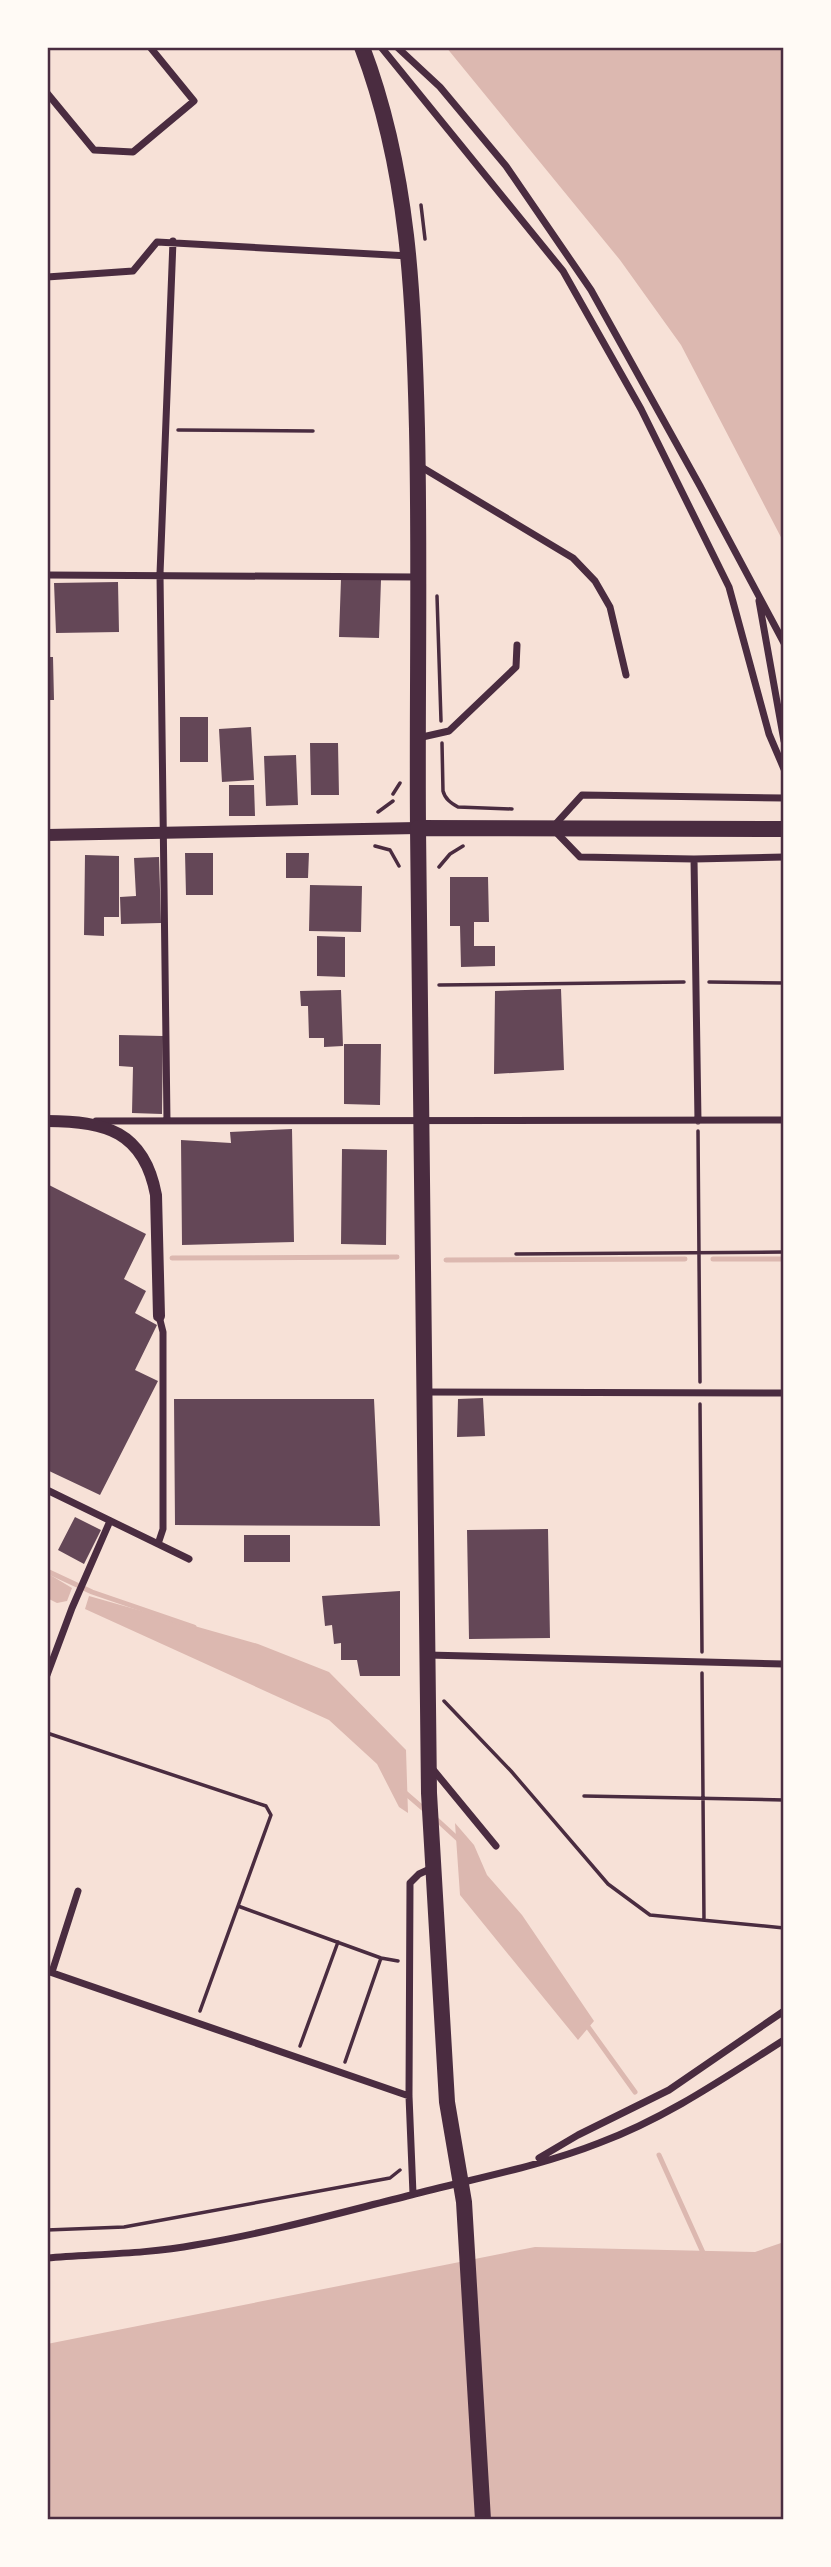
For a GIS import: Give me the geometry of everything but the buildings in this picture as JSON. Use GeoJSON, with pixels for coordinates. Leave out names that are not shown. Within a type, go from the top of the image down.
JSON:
{"type":"FeatureCollection","features":[{"type":"Feature","properties":{"kind":"main road"},"geometry":{"type":"LineString","coordinates":[[362,47],[394,154],[410,256],[415,338],[418,465],[420,1122],[428,1764],[447,2102],[464,2202],[483,2520]]}},
{"type":"Feature","properties":{"kind":"main road"},"geometry":{"type":"LineString","coordinates":[[418,828],[784,829]]}},
{"type":"Feature","properties":{"kind":"street"},"geometry":{"type":"LineString","coordinates":[[47,93],[94,150],[133,152],[194,101],[150,47]]}},
{"type":"Feature","properties":{"kind":"street"},"geometry":{"type":"LineString","coordinates":[[380,47],[563,271],[641,409],[729,587],[769,734],[784,769]]}},
{"type":"Feature","properties":{"kind":"street"},"geometry":{"type":"LineString","coordinates":[[397,47],[440,87],[506,166],[591,290],[784,643]]}},
{"type":"Feature","properties":{"kind":"street"},"geometry":{"type":"LineString","coordinates":[[47,277],[133,271],[157,242],[173,241],[410,256]]}},
{"type":"Feature","properties":{"kind":"street"},"geometry":{"type":"LineString","coordinates":[[167,1121],[160,574],[173,241]]}},
{"type":"Feature","properties":{"kind":"street"},"geometry":{"type":"LineString","coordinates":[[418,465],[573,558],[595,581],[610,607],[626,675]]}},
{"type":"Feature","properties":{"kind":"street"},"geometry":{"type":"LineString","coordinates":[[47,575],[417,577]]}},
{"type":"Feature","properties":{"kind":"street"},"geometry":{"type":"LineString","coordinates":[[757,594],[784,741]]}},
{"type":"Feature","properties":{"kind":"street"},"geometry":{"type":"LineString","coordinates":[[418,738],[449,731],[516,667],[517,645]]}},
{"type":"Feature","properties":{"kind":"street"},"geometry":{"type":"LineString","coordinates":[[784,798],[582,795],[552,828],[580,857],[784,857]]}},
{"type":"Feature","properties":{"kind":"street"},"geometry":{"type":"LineString","coordinates":[[47,835],[418,828]]}},
{"type":"Feature","properties":{"kind":"street"},"geometry":{"type":"LineString","coordinates":[[694,859],[698,1121]]}},
{"type":"Feature","properties":{"kind":"street"},"geometry":{"type":"LineString","coordinates":[[47,1121],[784,1120]]}},
{"type":"Feature","properties":{"kind":"street"},"geometry":{"type":"LineString","coordinates":[[81,1121],[113,1129],[125,1138],[145,1162],[156,1195],[159,1316],[163,1332],[163,1529],[158,1544]]}},
{"type":"Feature","properties":{"kind":"street"},"geometry":{"type":"LineString","coordinates":[[423,1392],[784,1393]]}},
{"type":"Feature","properties":{"kind":"street"},"geometry":{"type":"LineString","coordinates":[[47,1490],[189,1559]]}},
{"type":"Feature","properties":{"kind":"street"},"geometry":{"type":"LineString","coordinates":[[47,1675],[72,1608],[110,1521]]}},
{"type":"Feature","properties":{"kind":"street"},"geometry":{"type":"LineString","coordinates":[[426,1655],[784,1664]]}},
{"type":"Feature","properties":{"kind":"street"},"geometry":{"type":"LineString","coordinates":[[428,1764],[496,1846]]}},
{"type":"Feature","properties":{"kind":"street"},"geometry":{"type":"LineString","coordinates":[[413,2194],[409,2096],[410,1883],[419,1874],[433,1868]]}},
{"type":"Feature","properties":{"kind":"street"},"geometry":{"type":"LineString","coordinates":[[78,1891],[50,1972],[409,2096]]}},
{"type":"Feature","properties":{"kind":"street"},"geometry":{"type":"LineString","coordinates":[[526,2165],[578,2135],[669,2090],[784,2011]]}},
{"type":"Feature","properties":{"kind":"street"},"geometry":{"type":"LineString","coordinates":[[47,2259],[193,2246],[320,2219],[462,2184],[526,2165],[599,2143],[680,2106],[784,2040]]}},
{"type":"Feature","properties":{"kind":"path"},"geometry":{"type":"LineString","coordinates":[[166,429],[313,431]]}},
{"type":"Feature","properties":{"kind":"path"},"geometry":{"type":"LineString","coordinates":[[393,794],[402,779]]}},
{"type":"Feature","properties":{"kind":"path"},"geometry":{"type":"LineString","coordinates":[[443,791],[444,796],[458,807],[513,809]]}},
{"type":"Feature","properties":{"kind":"path"},"geometry":{"type":"LineString","coordinates":[[439,985],[784,983]]}},
{"type":"Feature","properties":{"kind":"path"},"geometry":{"type":"LineString","coordinates":[[698,1121],[705,1920]]}},
{"type":"Feature","properties":{"kind":"path"},"geometry":{"type":"LineString","coordinates":[[516,1254],[784,1252]]}},
{"type":"Feature","properties":{"kind":"path"},"geometry":{"type":"LineString","coordinates":[[426,1681],[511,1771],[608,1884],[650,1915],[784,1928]]}},
{"type":"Feature","properties":{"kind":"path"},"geometry":{"type":"LineString","coordinates":[[47,1733],[267,1806],[271,1815],[196,2022]]}},
{"type":"Feature","properties":{"kind":"path"},"geometry":{"type":"LineString","coordinates":[[584,1796],[784,1800]]}},
{"type":"Feature","properties":{"kind":"path"},"geometry":{"type":"LineString","coordinates":[[238,1906],[381,1958],[409,1961]]}},
{"type":"Feature","properties":{"kind":"path"},"geometry":{"type":"LineString","coordinates":[[296,2057],[338,1942]]}},
{"type":"Feature","properties":{"kind":"path"},"geometry":{"type":"LineString","coordinates":[[342,2073],[381,1958]]}},
{"type":"Feature","properties":{"kind":"path"},"geometry":{"type":"LineString","coordinates":[[47,2230],[124,2227],[390,2178],[412,2159]]}},
{"type":"Feature","properties":{"kind":"shaded area"},"geometry":{"type":"Polygon","coordinates":[[[446,47],[784,47],[784,543],[681,345],[620,260],[446,47]]]}},
{"type":"Feature","properties":{"kind":"shaded area"},"geometry":{"type":"Polygon","coordinates":[[[47,1573],[72,1588],[67,1601],[57,1603],[47,1598],[47,1573]]]}},
{"type":"Feature","properties":{"kind":"shaded area"},"geometry":{"type":"Polygon","coordinates":[[[89,1596],[258,1644],[329,1672],[406,1750],[408,1813],[399,1807],[377,1764],[329,1720],[85,1609],[89,1596]]]}},
{"type":"Feature","properties":{"kind":"shaded area"},"geometry":{"type":"Polygon","coordinates":[[[455,1823],[474,1845],[487,1875],[522,1915],[594,2021],[578,2040],[460,1895],[455,1823]]]}},
{"type":"Feature","properties":{"kind":"shaded area"},"geometry":{"type":"Polygon","coordinates":[[[784,2242],[784,2520],[47,2520],[47,2344],[535,2247],[755,2252],[784,2242]]]}},
{"type":"Feature","properties":{"kind":"waterway"},"geometry":{"type":"LineString","coordinates":[[172,1258],[397,1257]]}},
{"type":"Feature","properties":{"kind":"waterway"},"geometry":{"type":"LineString","coordinates":[[446,1260],[685,1259]]}},
{"type":"Feature","properties":{"kind":"waterway"},"geometry":{"type":"LineString","coordinates":[[713,1259],[784,1259]]}},
{"type":"Feature","properties":{"kind":"waterway"},"geometry":{"type":"LineString","coordinates":[[47,1571],[92,1592],[194,1627]]}},
{"type":"Feature","properties":{"kind":"waterway"},"geometry":{"type":"LineString","coordinates":[[403,1791],[425,1810]]}},
{"type":"Feature","properties":{"kind":"waterway"},"geometry":{"type":"LineString","coordinates":[[435,1818],[459,1840]]}},
{"type":"Feature","properties":{"kind":"waterway"},"geometry":{"type":"LineString","coordinates":[[586,2024],[635,2092]]}},
{"type":"Feature","properties":{"kind":"waterway"},"geometry":{"type":"LineString","coordinates":[[659,2155],[705,2257]]}}]}
